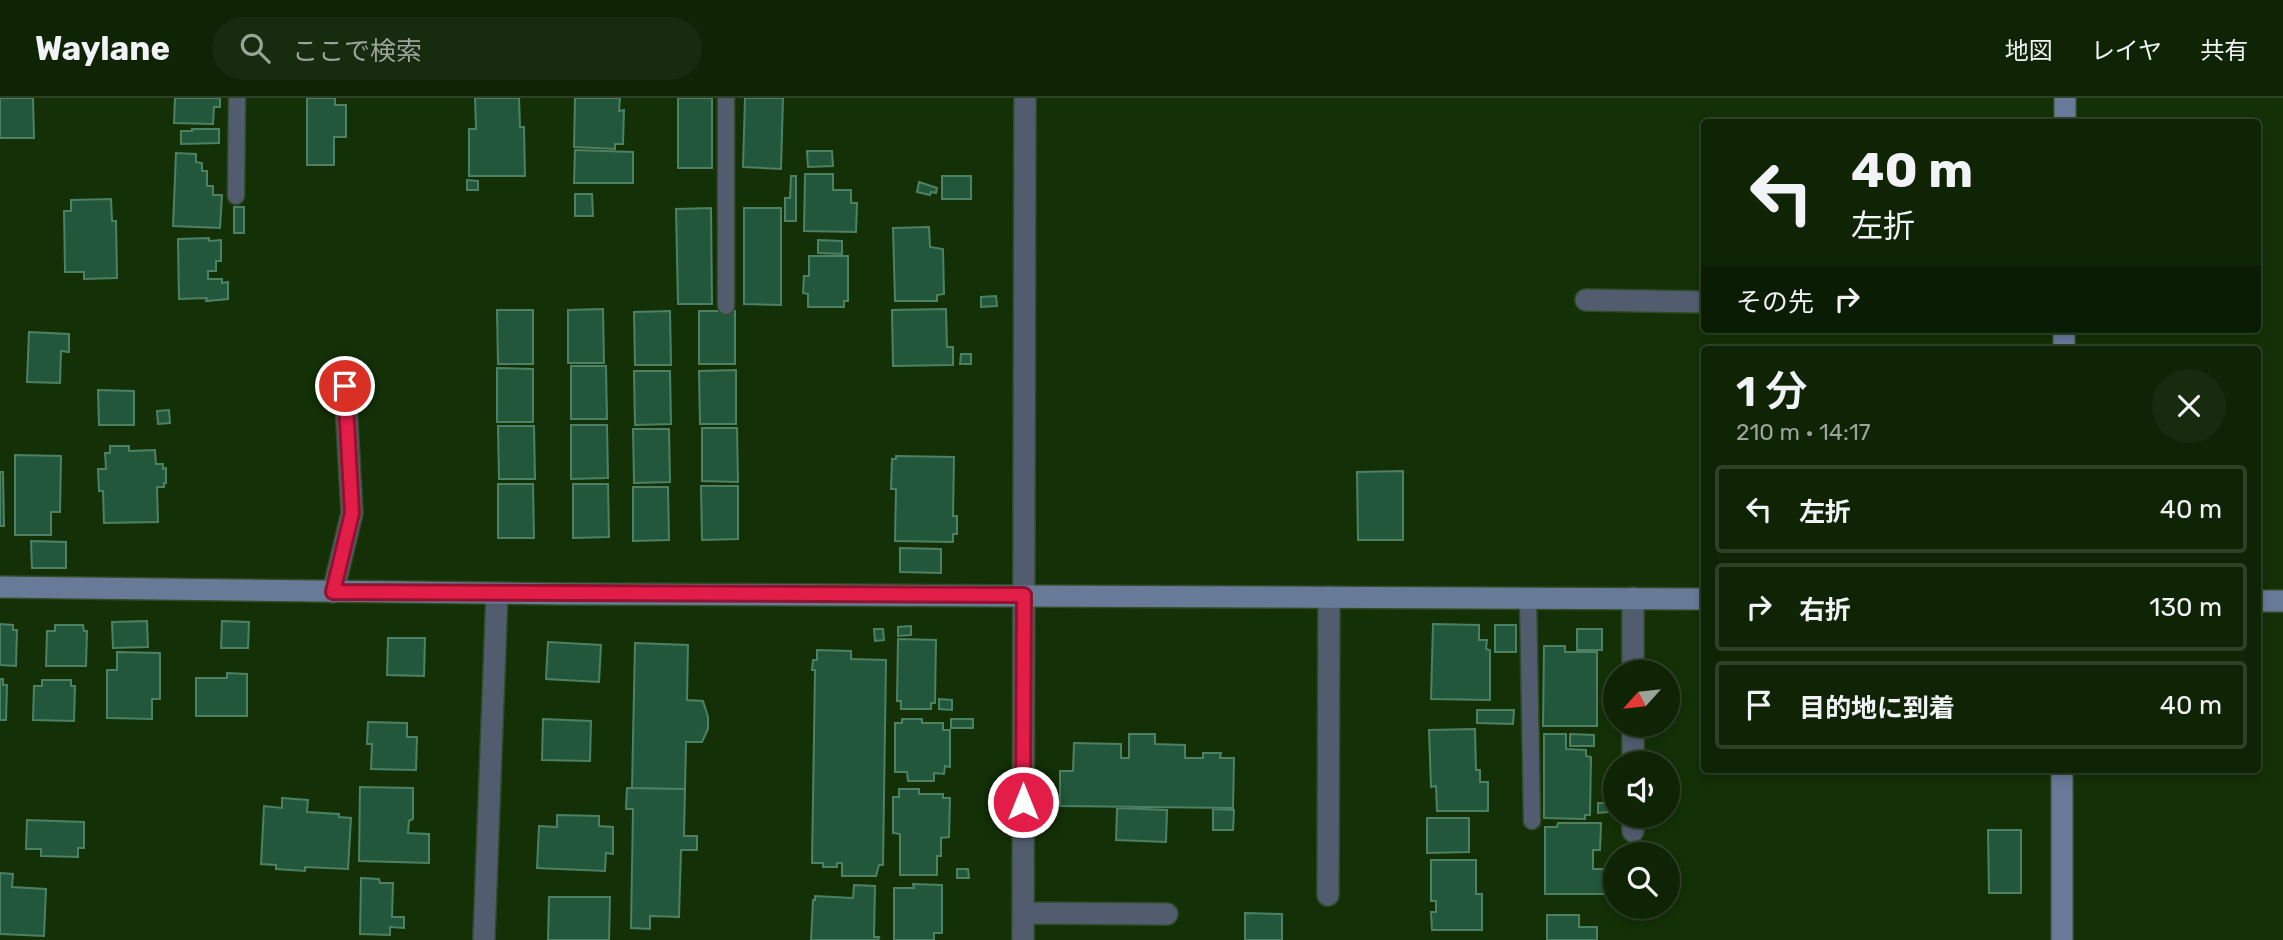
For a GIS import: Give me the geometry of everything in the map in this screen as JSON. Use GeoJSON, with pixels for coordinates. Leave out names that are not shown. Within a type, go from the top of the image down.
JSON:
{"type":"FeatureCollection","features":[{"type":"Feature","properties":{"kind":"street"},"geometry":{"type":"LineString","coordinates":[[1023,940],[1025,98]]}},
{"type":"Feature","properties":{"kind":"street"},"geometry":{"type":"LineString","coordinates":[[2064,119],[2065,98]]}},
{"type":"Feature","properties":{"kind":"street"},"geometry":{"type":"LineString","coordinates":[[1586,300],[1701,302]]}},
{"type":"Feature","properties":{"kind":"street"},"geometry":{"type":"LineString","coordinates":[[333,592],[352,513],[345,386]]}},
{"type":"Feature","properties":{"kind":"street"},"geometry":{"type":"LineString","coordinates":[[0,587],[333,592],[1701,599]]}},
{"type":"Feature","properties":{"kind":"street"},"geometry":{"type":"LineString","coordinates":[[484,937],[497,593]]}},
{"type":"Feature","properties":{"kind":"street"},"geometry":{"type":"LineString","coordinates":[[1328,895],[1329,597]]}},
{"type":"Feature","properties":{"kind":"street"},"geometry":{"type":"LineString","coordinates":[[1633,598],[1633,660]]}},
{"type":"Feature","properties":{"kind":"street"},"geometry":{"type":"LineString","coordinates":[[2261,601],[2283,601]]}},
{"type":"Feature","properties":{"kind":"street"},"geometry":{"type":"LineString","coordinates":[[2062,773],[2062,940]]}},
{"type":"Feature","properties":{"kind":"street"},"geometry":{"type":"LineString","coordinates":[[1023,913],[1167,914]]}},
{"type":"Feature","properties":{"kind":"lane"},"geometry":{"type":"LineString","coordinates":[[236,196],[237,98]]}},
{"type":"Feature","properties":{"kind":"lane"},"geometry":{"type":"LineString","coordinates":[[726,98],[726,306]]}},
{"type":"Feature","properties":{"kind":"lane"},"geometry":{"type":"LineString","coordinates":[[1528,597],[1532,821]]}},
{"type":"Feature","properties":{"kind":"building"},"geometry":{"type":"Polygon","coordinates":[[[0,98],[33,98],[34,138],[0,138],[0,98]]]}},
{"type":"Feature","properties":{"kind":"building"},"geometry":{"type":"Polygon","coordinates":[[[175,98],[220,98],[220,107],[214,107],[213,124],[174,123],[175,98]]]}},
{"type":"Feature","properties":{"kind":"building"},"geometry":{"type":"Polygon","coordinates":[[[307,98],[335,98],[335,105],[346,105],[346,137],[334,137],[334,165],[307,165],[307,98]]]}},
{"type":"Feature","properties":{"kind":"building"},"geometry":{"type":"Polygon","coordinates":[[[475,98],[519,98],[520,127],[524,127],[525,176],[469,176],[469,129],[476,129],[475,98]]]}},
{"type":"Feature","properties":{"kind":"building"},"geometry":{"type":"Polygon","coordinates":[[[575,98],[620,98],[619,111],[624,110],[623,144],[615,144],[615,149],[574,147],[575,98]]]}},
{"type":"Feature","properties":{"kind":"building"},"geometry":{"type":"Polygon","coordinates":[[[678,98],[712,98],[712,168],[678,168],[678,98]]]}},
{"type":"Feature","properties":{"kind":"building"},"geometry":{"type":"Polygon","coordinates":[[[745,98],[783,98],[781,169],[743,167],[745,98]]]}},
{"type":"Feature","properties":{"kind":"building"},"geometry":{"type":"Polygon","coordinates":[[[219,129],[219,143],[181,144],[181,131],[219,129]]]}},
{"type":"Feature","properties":{"kind":"building"},"geometry":{"type":"Polygon","coordinates":[[[575,150],[633,152],[633,183],[574,183],[575,150]]]}},
{"type":"Feature","properties":{"kind":"building"},"geometry":{"type":"Polygon","coordinates":[[[807,151],[832,151],[833,166],[808,167],[807,151]]]}},
{"type":"Feature","properties":{"kind":"building"},"geometry":{"type":"Polygon","coordinates":[[[176,153],[196,154],[196,162],[202,163],[202,171],[207,171],[207,186],[213,186],[213,195],[222,195],[220,228],[173,226],[176,153]]]}},
{"type":"Feature","properties":{"kind":"building"},"geometry":{"type":"Polygon","coordinates":[[[805,174],[833,174],[833,190],[851,190],[851,203],[857,203],[856,232],[804,231],[805,174]]]}},
{"type":"Feature","properties":{"kind":"building"},"geometry":{"type":"Polygon","coordinates":[[[791,176],[796,176],[796,221],[785,221],[785,198],[790,198],[791,176]]]}},
{"type":"Feature","properties":{"kind":"building"},"geometry":{"type":"Polygon","coordinates":[[[942,176],[971,176],[971,199],[942,199],[942,176]]]}},
{"type":"Feature","properties":{"kind":"building"},"geometry":{"type":"Polygon","coordinates":[[[467,180],[478,181],[478,190],[467,190],[467,180]]]}},
{"type":"Feature","properties":{"kind":"building"},"geometry":{"type":"Polygon","coordinates":[[[919,182],[937,188],[936,193],[931,192],[930,195],[917,192],[919,182]]]}},
{"type":"Feature","properties":{"kind":"building"},"geometry":{"type":"Polygon","coordinates":[[[575,194],[592,194],[593,216],[575,216],[575,194]]]}},
{"type":"Feature","properties":{"kind":"building"},"geometry":{"type":"Polygon","coordinates":[[[111,199],[112,221],[116,221],[117,278],[84,279],[84,272],[65,272],[64,211],[71,211],[71,200],[111,199]]]}},
{"type":"Feature","properties":{"kind":"building"},"geometry":{"type":"Polygon","coordinates":[[[234,207],[244,207],[244,233],[234,233],[234,207]]]}},
{"type":"Feature","properties":{"kind":"building"},"geometry":{"type":"Polygon","coordinates":[[[711,208],[712,304],[678,304],[676,209],[711,208]]]}},
{"type":"Feature","properties":{"kind":"building"},"geometry":{"type":"Polygon","coordinates":[[[744,208],[781,208],[781,305],[744,304],[744,208]]]}},
{"type":"Feature","properties":{"kind":"building"},"geometry":{"type":"Polygon","coordinates":[[[929,227],[930,247],[943,249],[944,294],[937,295],[937,301],[895,301],[893,228],[929,227]]]}},
{"type":"Feature","properties":{"kind":"building"},"geometry":{"type":"Polygon","coordinates":[[[209,238],[209,241],[221,240],[221,261],[216,261],[216,271],[208,271],[208,279],[228,282],[228,299],[179,299],[178,239],[209,238]]]}},
{"type":"Feature","properties":{"kind":"building"},"geometry":{"type":"Polygon","coordinates":[[[818,240],[842,241],[842,254],[818,253],[818,240]]]}},
{"type":"Feature","properties":{"kind":"building"},"geometry":{"type":"Polygon","coordinates":[[[809,256],[848,256],[848,301],[844,301],[844,307],[808,307],[808,294],[803,293],[804,276],[809,276],[809,256]]]}},
{"type":"Feature","properties":{"kind":"building"},"geometry":{"type":"Polygon","coordinates":[[[996,296],[997,306],[981,307],[981,297],[996,296]]]}},
{"type":"Feature","properties":{"kind":"building"},"geometry":{"type":"Polygon","coordinates":[[[603,309],[604,363],[568,363],[568,310],[603,309]]]}},
{"type":"Feature","properties":{"kind":"building"},"geometry":{"type":"Polygon","coordinates":[[[946,309],[947,347],[953,347],[953,365],[893,366],[892,310],[946,309]]]}},
{"type":"Feature","properties":{"kind":"building"},"geometry":{"type":"Polygon","coordinates":[[[497,310],[533,310],[533,364],[498,364],[497,310]]]}},
{"type":"Feature","properties":{"kind":"building"},"geometry":{"type":"Polygon","coordinates":[[[670,311],[671,365],[635,365],[634,312],[670,311]]]}},
{"type":"Feature","properties":{"kind":"building"},"geometry":{"type":"Polygon","coordinates":[[[699,311],[735,311],[735,364],[699,364],[699,311]]]}},
{"type":"Feature","properties":{"kind":"building"},"geometry":{"type":"Polygon","coordinates":[[[29,332],[69,334],[69,352],[61,351],[60,383],[27,382],[29,332]]]}},
{"type":"Feature","properties":{"kind":"building"},"geometry":{"type":"Polygon","coordinates":[[[961,354],[971,354],[971,364],[960,364],[961,354]]]}},
{"type":"Feature","properties":{"kind":"building"},"geometry":{"type":"Polygon","coordinates":[[[571,366],[606,366],[607,419],[571,419],[571,366]]]}},
{"type":"Feature","properties":{"kind":"building"},"geometry":{"type":"Polygon","coordinates":[[[497,368],[533,369],[533,422],[497,422],[497,368]]]}},
{"type":"Feature","properties":{"kind":"building"},"geometry":{"type":"Polygon","coordinates":[[[736,370],[736,424],[700,424],[699,371],[736,370]]]}},
{"type":"Feature","properties":{"kind":"building"},"geometry":{"type":"Polygon","coordinates":[[[634,371],[670,371],[671,424],[635,425],[634,371]]]}},
{"type":"Feature","properties":{"kind":"building"},"geometry":{"type":"Polygon","coordinates":[[[98,390],[134,391],[134,425],[99,425],[98,390]]]}},
{"type":"Feature","properties":{"kind":"building"},"geometry":{"type":"Polygon","coordinates":[[[169,410],[170,423],[158,424],[157,411],[169,410]]]}},
{"type":"Feature","properties":{"kind":"building"},"geometry":{"type":"Polygon","coordinates":[[[571,425],[607,425],[608,478],[571,479],[571,425]]]}},
{"type":"Feature","properties":{"kind":"building"},"geometry":{"type":"Polygon","coordinates":[[[498,426],[534,426],[535,479],[499,479],[498,426]]]}},
{"type":"Feature","properties":{"kind":"building"},"geometry":{"type":"Polygon","coordinates":[[[702,428],[737,428],[738,482],[702,481],[702,428]]]}},
{"type":"Feature","properties":{"kind":"building"},"geometry":{"type":"Polygon","coordinates":[[[633,429],[669,429],[670,482],[634,483],[633,429]]]}},
{"type":"Feature","properties":{"kind":"building"},"geometry":{"type":"Polygon","coordinates":[[[110,446],[129,446],[129,451],[155,450],[156,464],[163,464],[163,469],[166,468],[166,483],[164,487],[157,487],[158,522],[104,523],[103,491],[99,491],[98,469],[106,469],[105,453],[110,453],[110,446]]]}},
{"type":"Feature","properties":{"kind":"building"},"geometry":{"type":"Polygon","coordinates":[[[15,455],[61,456],[60,512],[51,512],[51,535],[15,535],[15,455]]]}},
{"type":"Feature","properties":{"kind":"building"},"geometry":{"type":"Polygon","coordinates":[[[896,456],[954,457],[953,516],[957,516],[957,534],[953,534],[953,542],[895,541],[896,489],[891,489],[892,459],[896,459],[896,456]]]}},
{"type":"Feature","properties":{"kind":"building"},"geometry":{"type":"Polygon","coordinates":[[[1403,471],[1403,540],[1358,540],[1357,472],[1403,471]]]}},
{"type":"Feature","properties":{"kind":"building"},"geometry":{"type":"Polygon","coordinates":[[[0,472],[3,472],[4,526],[0,526],[0,472]]]}},
{"type":"Feature","properties":{"kind":"building"},"geometry":{"type":"Polygon","coordinates":[[[498,484],[533,484],[534,538],[498,538],[498,484]]]}},
{"type":"Feature","properties":{"kind":"building"},"geometry":{"type":"Polygon","coordinates":[[[573,484],[608,484],[609,537],[573,538],[573,484]]]}},
{"type":"Feature","properties":{"kind":"building"},"geometry":{"type":"Polygon","coordinates":[[[701,486],[738,486],[738,539],[702,540],[701,486]]]}},
{"type":"Feature","properties":{"kind":"building"},"geometry":{"type":"Polygon","coordinates":[[[633,487],[668,487],[669,540],[633,541],[633,487]]]}},
{"type":"Feature","properties":{"kind":"building"},"geometry":{"type":"Polygon","coordinates":[[[31,541],[66,542],[66,568],[32,568],[31,541]]]}},
{"type":"Feature","properties":{"kind":"building"},"geometry":{"type":"Polygon","coordinates":[[[900,548],[941,549],[941,573],[900,572],[900,548]]]}},
{"type":"Feature","properties":{"kind":"building"},"geometry":{"type":"Polygon","coordinates":[[[147,621],[148,647],[113,648],[112,622],[147,621]]]}},
{"type":"Feature","properties":{"kind":"building"},"geometry":{"type":"Polygon","coordinates":[[[222,621],[249,622],[248,648],[221,648],[222,621]]]}},
{"type":"Feature","properties":{"kind":"building"},"geometry":{"type":"Polygon","coordinates":[[[0,624],[13,625],[13,630],[17,630],[16,666],[0,665],[0,624]]]}},
{"type":"Feature","properties":{"kind":"building"},"geometry":{"type":"Polygon","coordinates":[[[1433,624],[1479,625],[1479,640],[1487,640],[1486,649],[1490,650],[1490,700],[1431,699],[1433,624]]]}},
{"type":"Feature","properties":{"kind":"building"},"geometry":{"type":"Polygon","coordinates":[[[55,625],[83,625],[84,631],[87,631],[86,666],[46,666],[47,631],[55,631],[55,625]]]}},
{"type":"Feature","properties":{"kind":"building"},"geometry":{"type":"Polygon","coordinates":[[[1495,625],[1516,625],[1516,652],[1495,652],[1495,625]]]}},
{"type":"Feature","properties":{"kind":"building"},"geometry":{"type":"Polygon","coordinates":[[[911,626],[911,635],[898,636],[898,627],[911,626]]]}},
{"type":"Feature","properties":{"kind":"building"},"geometry":{"type":"Polygon","coordinates":[[[874,629],[883,629],[884,640],[875,641],[874,629]]]}},
{"type":"Feature","properties":{"kind":"building"},"geometry":{"type":"Polygon","coordinates":[[[1577,629],[1602,629],[1602,650],[1577,650],[1577,629]]]}},
{"type":"Feature","properties":{"kind":"building"},"geometry":{"type":"Polygon","coordinates":[[[388,638],[425,638],[424,676],[387,675],[388,638]]]}},
{"type":"Feature","properties":{"kind":"building"},"geometry":{"type":"Polygon","coordinates":[[[898,639],[936,640],[935,703],[931,703],[931,709],[901,709],[901,701],[897,701],[898,639]]]}},
{"type":"Feature","properties":{"kind":"building"},"geometry":{"type":"Polygon","coordinates":[[[548,642],[601,645],[599,682],[546,679],[548,642]]]}},
{"type":"Feature","properties":{"kind":"building"},"geometry":{"type":"Polygon","coordinates":[[[635,643],[688,645],[687,700],[703,701],[708,717],[708,729],[702,742],[686,742],[685,789],[632,788],[635,643]]]}},
{"type":"Feature","properties":{"kind":"building"},"geometry":{"type":"Polygon","coordinates":[[[1544,646],[1565,646],[1565,652],[1597,652],[1597,726],[1543,726],[1544,646]]]}},
{"type":"Feature","properties":{"kind":"building"},"geometry":{"type":"Polygon","coordinates":[[[817,650],[851,651],[851,659],[886,660],[883,865],[879,865],[876,876],[842,876],[842,863],[837,863],[837,867],[823,867],[823,863],[812,863],[815,670],[812,670],[813,660],[817,660],[817,650]]]}},
{"type":"Feature","properties":{"kind":"building"},"geometry":{"type":"Polygon","coordinates":[[[117,652],[160,653],[160,699],[152,699],[152,719],[107,718],[107,670],[117,670],[117,652]]]}},
{"type":"Feature","properties":{"kind":"building"},"geometry":{"type":"Polygon","coordinates":[[[227,673],[247,674],[247,716],[196,716],[196,678],[227,678],[227,673]]]}},
{"type":"Feature","properties":{"kind":"building"},"geometry":{"type":"Polygon","coordinates":[[[0,679],[3,679],[3,685],[7,685],[6,720],[0,720],[0,679]]]}},
{"type":"Feature","properties":{"kind":"building"},"geometry":{"type":"Polygon","coordinates":[[[42,680],[71,680],[71,686],[75,686],[74,721],[33,720],[34,686],[42,686],[42,680]]]}},
{"type":"Feature","properties":{"kind":"building"},"geometry":{"type":"Polygon","coordinates":[[[939,699],[952,700],[952,710],[939,709],[939,699]]]}},
{"type":"Feature","properties":{"kind":"building"},"geometry":{"type":"Polygon","coordinates":[[[1477,710],[1514,710],[1513,724],[1477,723],[1477,710]]]}},
{"type":"Feature","properties":{"kind":"building"},"geometry":{"type":"Polygon","coordinates":[[[543,719],[591,721],[590,761],[542,760],[543,719]]]}},
{"type":"Feature","properties":{"kind":"building"},"geometry":{"type":"Polygon","coordinates":[[[902,719],[943,723],[943,730],[950,730],[950,767],[945,766],[944,774],[934,773],[934,781],[908,781],[907,772],[895,772],[895,723],[902,723],[902,719]]]}},
{"type":"Feature","properties":{"kind":"building"},"geometry":{"type":"Polygon","coordinates":[[[951,719],[973,719],[973,728],[951,728],[951,719]]]}},
{"type":"Feature","properties":{"kind":"building"},"geometry":{"type":"Polygon","coordinates":[[[368,722],[407,723],[407,737],[417,737],[416,770],[371,769],[372,744],[367,744],[368,722]]]}},
{"type":"Feature","properties":{"kind":"building"},"geometry":{"type":"Polygon","coordinates":[[[1475,729],[1476,770],[1480,770],[1480,782],[1488,782],[1488,811],[1437,811],[1436,786],[1431,787],[1429,730],[1475,729]]]}},
{"type":"Feature","properties":{"kind":"building"},"geometry":{"type":"Polygon","coordinates":[[[1129,734],[1155,734],[1155,744],[1185,745],[1185,758],[1203,758],[1203,753],[1221,753],[1220,758],[1234,758],[1233,808],[1060,806],[1060,771],[1073,771],[1074,743],[1121,744],[1121,758],[1129,758],[1129,734]]]}},
{"type":"Feature","properties":{"kind":"building"},"geometry":{"type":"Polygon","coordinates":[[[1544,734],[1566,734],[1566,749],[1586,750],[1586,756],[1591,757],[1590,815],[1585,815],[1585,819],[1544,818],[1544,734]]]}},
{"type":"Feature","properties":{"kind":"building"},"geometry":{"type":"Polygon","coordinates":[[[1570,734],[1594,735],[1594,746],[1570,746],[1570,734]]]}},
{"type":"Feature","properties":{"kind":"building"},"geometry":{"type":"Polygon","coordinates":[[[360,787],[413,788],[413,819],[409,821],[408,833],[429,834],[429,863],[359,861],[360,787]]]}},
{"type":"Feature","properties":{"kind":"building"},"geometry":{"type":"Polygon","coordinates":[[[627,788],[685,789],[684,836],[697,836],[697,850],[681,850],[679,917],[650,916],[650,929],[631,928],[633,809],[626,809],[627,788]]]}},
{"type":"Feature","properties":{"kind":"building"},"geometry":{"type":"Polygon","coordinates":[[[899,789],[919,789],[919,794],[943,794],[943,798],[950,798],[949,837],[941,838],[937,875],[900,875],[900,834],[893,833],[893,797],[899,797],[899,789]]]}},
{"type":"Feature","properties":{"kind":"building"},"geometry":{"type":"Polygon","coordinates":[[[282,798],[308,800],[307,812],[339,814],[339,817],[351,818],[348,869],[305,867],[305,871],[276,869],[276,865],[261,864],[264,806],[282,808],[282,798]]]}},
{"type":"Feature","properties":{"kind":"building"},"geometry":{"type":"Polygon","coordinates":[[[1598,803],[1603,803],[1603,812],[1598,813],[1598,803]]]}},
{"type":"Feature","properties":{"kind":"building"},"geometry":{"type":"Polygon","coordinates":[[[1117,808],[1167,810],[1166,842],[1116,840],[1117,808]]]}},
{"type":"Feature","properties":{"kind":"building"},"geometry":{"type":"Polygon","coordinates":[[[1213,809],[1234,810],[1233,830],[1213,830],[1213,809]]]}},
{"type":"Feature","properties":{"kind":"building"},"geometry":{"type":"Polygon","coordinates":[[[557,815],[599,816],[599,826],[613,827],[613,854],[606,853],[605,871],[537,868],[539,826],[557,827],[557,815]]]}},
{"type":"Feature","properties":{"kind":"building"},"geometry":{"type":"Polygon","coordinates":[[[1427,818],[1469,818],[1469,852],[1427,853],[1427,818]]]}},
{"type":"Feature","properties":{"kind":"building"},"geometry":{"type":"Polygon","coordinates":[[[27,820],[84,822],[84,848],[78,848],[78,857],[41,856],[41,849],[26,849],[27,820]]]}},
{"type":"Feature","properties":{"kind":"building"},"geometry":{"type":"Polygon","coordinates":[[[1558,823],[1601,823],[1600,850],[1593,850],[1593,869],[1603,869],[1603,894],[1545,894],[1545,827],[1557,827],[1558,823]]]}},
{"type":"Feature","properties":{"kind":"building"},"geometry":{"type":"Polygon","coordinates":[[[1988,830],[2021,830],[2021,893],[1989,893],[1988,830]]]}},
{"type":"Feature","properties":{"kind":"building"},"geometry":{"type":"Polygon","coordinates":[[[1431,860],[1476,860],[1476,894],[1482,894],[1482,930],[1432,930],[1431,912],[1436,912],[1436,901],[1431,901],[1431,860]]]}},
{"type":"Feature","properties":{"kind":"building"},"geometry":{"type":"Polygon","coordinates":[[[957,869],[968,869],[969,878],[957,878],[957,869]]]}},
{"type":"Feature","properties":{"kind":"building"},"geometry":{"type":"Polygon","coordinates":[[[0,873],[13,874],[12,887],[46,889],[44,936],[0,934],[0,873]]]}},
{"type":"Feature","properties":{"kind":"building"},"geometry":{"type":"Polygon","coordinates":[[[361,878],[393,883],[392,917],[404,917],[404,928],[390,927],[390,935],[360,934],[361,878]]]}},
{"type":"Feature","properties":{"kind":"building"},"geometry":{"type":"Polygon","coordinates":[[[913,884],[942,885],[942,933],[934,933],[934,940],[894,940],[894,888],[914,888],[913,884]]]}},
{"type":"Feature","properties":{"kind":"building"},"geometry":{"type":"Polygon","coordinates":[[[854,885],[875,886],[874,937],[879,937],[878,940],[811,940],[815,896],[853,898],[854,885]]]}},
{"type":"Feature","properties":{"kind":"building"},"geometry":{"type":"Polygon","coordinates":[[[549,897],[610,897],[609,940],[548,940],[549,897]]]}},
{"type":"Feature","properties":{"kind":"building"},"geometry":{"type":"Polygon","coordinates":[[[1245,913],[1282,914],[1282,940],[1245,940],[1245,913]]]}},
{"type":"Feature","properties":{"kind":"building"},"geometry":{"type":"Polygon","coordinates":[[[1547,915],[1579,915],[1579,927],[1597,927],[1597,940],[1547,940],[1547,915]]]}},
{"type":"Feature","properties":{"kind":"route"},"geometry":{"type":"LineString","coordinates":[[345,386],[352,513],[333,592],[1024,595],[1023,802]]}}]}
